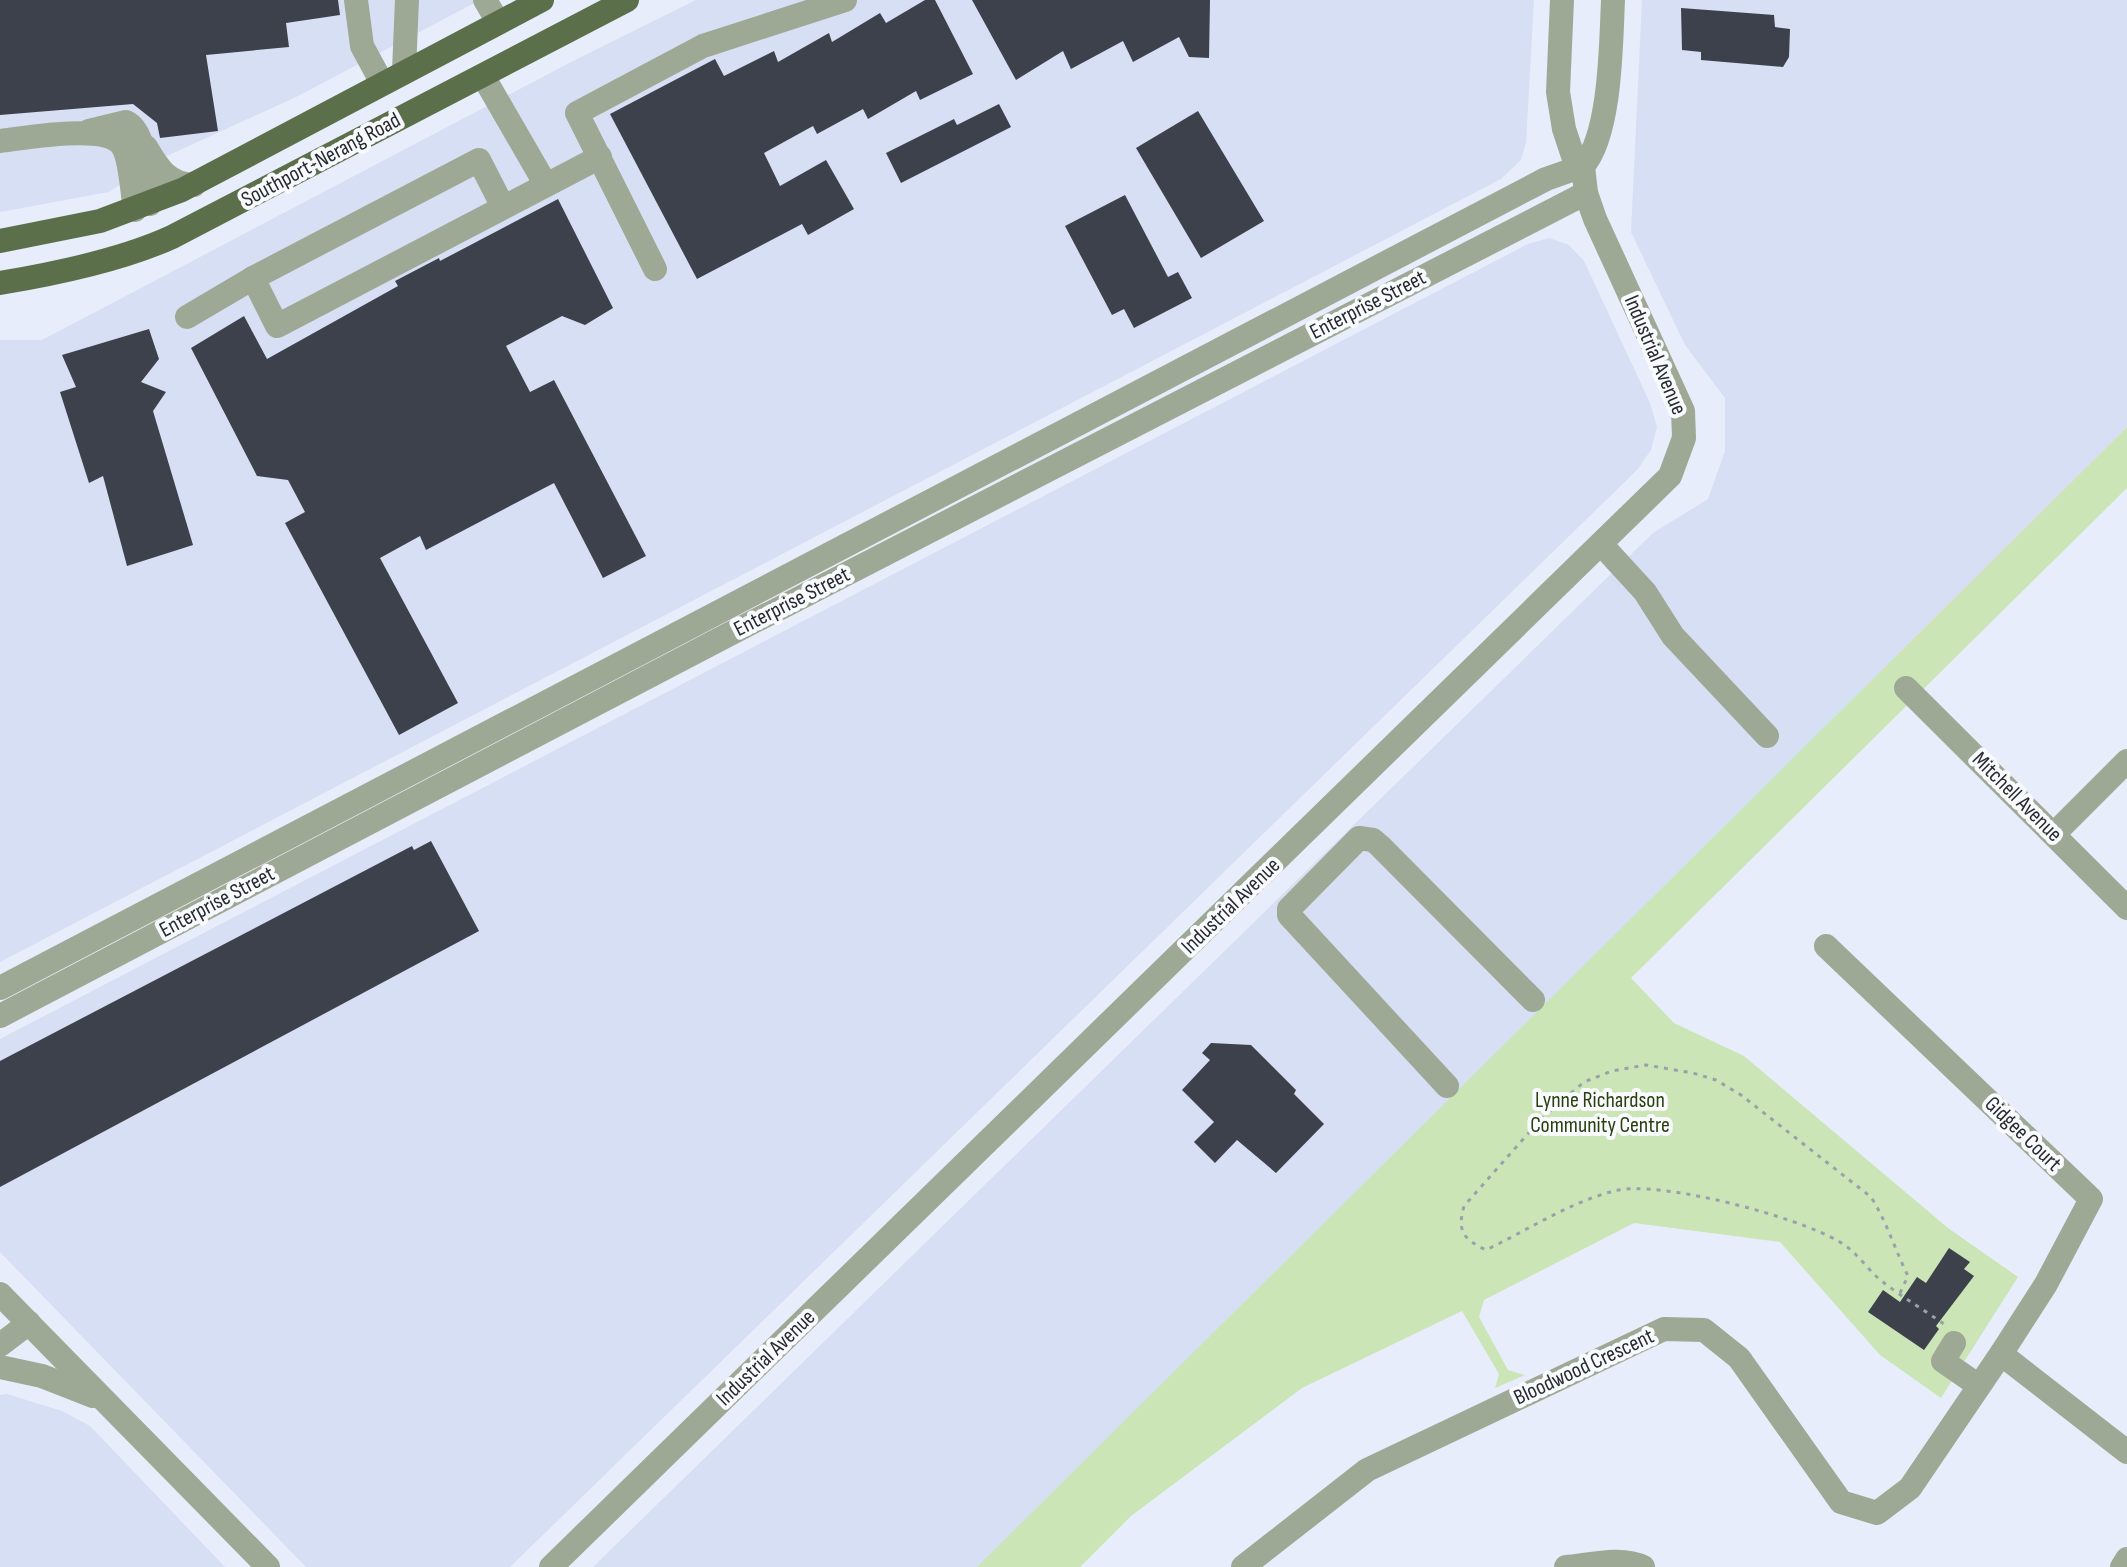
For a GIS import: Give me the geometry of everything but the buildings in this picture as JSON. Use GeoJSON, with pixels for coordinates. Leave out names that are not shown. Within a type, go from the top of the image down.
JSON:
{"type":"FeatureCollection","features":[{"type":"Feature","properties":{"kind":"main road","name":"Southport-Nerang Road"},"geometry":{"type":"LineString","coordinates":[[0,241],[67,229],[142,207],[194,185],[542,0]]}},
{"type":"Feature","properties":{"kind":"main road","name":"Southport-Nerang Road"},"geometry":{"type":"LineString","coordinates":[[0,283],[36,277],[157,244],[627,0]]}},
{"type":"Feature","properties":{"kind":"main road"},"geometry":{"type":"LineString","coordinates":[[142,207],[157,244]]}},
{"type":"Feature","properties":{"kind":"street"},"geometry":{"type":"LineString","coordinates":[[356,0],[362,46],[382,83]]}},
{"type":"Feature","properties":{"kind":"street"},"geometry":{"type":"LineString","coordinates":[[404,71],[407,0]]}},
{"type":"Feature","properties":{"kind":"street"},"geometry":{"type":"LineString","coordinates":[[485,0],[498,22]]}},
{"type":"Feature","properties":{"kind":"street"},"geometry":{"type":"LineString","coordinates":[[655,269],[577,113],[703,46],[845,0]]}},
{"type":"Feature","properties":{"kind":"street","name":"Industrial Avenue"},"geometry":{"type":"LineString","coordinates":[[551,1567],[1670,476],[1680,451],[1684,423],[1680,401],[1595,219],[1586,193],[1583,166],[1573,156],[1564,129],[1558,92],[1562,0]]}},
{"type":"Feature","properties":{"kind":"street","name":"Industrial Avenue"},"geometry":{"type":"LineString","coordinates":[[1583,166],[1595,144],[1608,89],[1613,0]]}},
{"type":"Feature","properties":{"kind":"street"},"geometry":{"type":"LineString","coordinates":[[483,76],[546,185]]}},
{"type":"Feature","properties":{"kind":"street"},"geometry":{"type":"LineString","coordinates":[[0,141],[82,133],[126,122],[137,131],[163,174],[175,182],[194,185]]}},
{"type":"Feature","properties":{"kind":"street"},"geometry":{"type":"LineString","coordinates":[[137,131],[142,148],[142,207]]}},
{"type":"Feature","properties":{"kind":"street"},"geometry":{"type":"LineString","coordinates":[[82,133],[107,136],[123,147],[142,207]]}},
{"type":"Feature","properties":{"kind":"street"},"geometry":{"type":"LineString","coordinates":[[253,278],[277,326],[600,157]]}},
{"type":"Feature","properties":{"kind":"street"},"geometry":{"type":"LineString","coordinates":[[187,317],[253,278],[479,160],[503,207]]}},
{"type":"Feature","properties":{"kind":"street","name":"Enterprise Street"},"geometry":{"type":"LineString","coordinates":[[0,988],[1546,179],[1583,166]]}},
{"type":"Feature","properties":{"kind":"street","name":"Enterprise Street"},"geometry":{"type":"LineString","coordinates":[[0,1016],[722,638],[1586,193]]}},
{"type":"Feature","properties":{"kind":"street"},"geometry":{"type":"LineString","coordinates":[[1601,544],[1645,592],[1673,636],[1767,736]]}},
{"type":"Feature","properties":{"kind":"street","name":"Mitchell Avenue"},"geometry":{"type":"LineString","coordinates":[[1906,688],[2127,908]]}},
{"type":"Feature","properties":{"kind":"street"},"geometry":{"type":"LineString","coordinates":[[2054,834],[2127,761]]}},
{"type":"Feature","properties":{"kind":"street"},"geometry":{"type":"LineString","coordinates":[[1331,808],[1359,838],[1373,840],[1380,846],[1533,1000]]}},
{"type":"Feature","properties":{"kind":"street"},"geometry":{"type":"LineString","coordinates":[[1359,838],[1289,909],[1291,920],[1447,1086]]}},
{"type":"Feature","properties":{"kind":"street"},"geometry":{"type":"LineString","coordinates":[[1263,874],[1294,904]]}},
{"type":"Feature","properties":{"kind":"street","name":"Gidgee Court"},"geometry":{"type":"LineString","coordinates":[[1826,946],[2091,1199],[2046,1284],[2001,1354]]}},
{"type":"Feature","properties":{"kind":"street"},"geometry":{"type":"LineString","coordinates":[[0,1345],[10,1309],[268,1567]]}},
{"type":"Feature","properties":{"kind":"street","name":"Bloodwood Crescent"},"geometry":{"type":"LineString","coordinates":[[1243,1567],[1367,1470],[1664,1329],[1704,1330],[1739,1358],[1841,1502],[1877,1513],[1910,1488],[2001,1354]]}},
{"type":"Feature","properties":{"kind":"street"},"geometry":{"type":"LineString","coordinates":[[1954,1343],[1943,1361],[1979,1386]]}},
{"type":"Feature","properties":{"kind":"street"},"geometry":{"type":"LineString","coordinates":[[2001,1354],[2127,1452]]}},
{"type":"Feature","properties":{"kind":"street"},"geometry":{"type":"LineString","coordinates":[[0,1367],[54,1380],[106,1402]]}},
{"type":"Feature","properties":{"kind":"street"},"geometry":{"type":"LineString","coordinates":[[2122,1567],[2127,1559]]}},
{"type":"Feature","properties":{"kind":"street"},"geometry":{"type":"LineString","coordinates":[[1566,1567],[1615,1562],[1635,1563],[1643,1567]]}},
{"type":"Feature","properties":{"kind":"path"},"geometry":{"type":"LineString","coordinates":[[1900,1293],[1908,1276],[1883,1216],[1871,1197],[1741,1095],[1716,1080],[1646,1065],[1612,1071],[1584,1082],[1542,1118],[1464,1206],[1460,1222],[1472,1244],[1486,1250],[1575,1205],[1616,1190],[1647,1187],[1686,1193],[1764,1213],[1839,1241],[1858,1255],[1882,1282],[1958,1334],[1954,1343]]}},
{"type":"Feature","properties":{"kind":"shaded area"},"geometry":{"type":"Polygon","coordinates":[[[0,0],[480,0],[296,97],[158,160],[109,192],[0,212],[0,0]]]}},
{"type":"Feature","properties":{"kind":"shaded area"},"geometry":{"type":"Polygon","coordinates":[[[696,0],[1534,0],[1526,143],[1521,160],[1501,179],[0,962],[0,340],[42,340],[573,61],[696,0]]]}},
{"type":"Feature","properties":{"kind":"shaded area"},"geometry":{"type":"Polygon","coordinates":[[[1642,0],[2127,0],[2127,427],[978,1567],[593,1567],[1653,533],[1708,499],[1725,451],[1725,398],[1685,345],[1631,232],[1642,0]]]}},
{"type":"Feature","properties":{"kind":"shaded area"},"geometry":{"type":"Polygon","coordinates":[[[1549,238],[1569,245],[1584,261],[1650,403],[1657,427],[1651,450],[1638,469],[510,1567],[306,1567],[0,1252],[0,1039],[1528,244],[1549,238]]]}},
{"type":"Feature","properties":{"kind":"shaded area"},"geometry":{"type":"Polygon","coordinates":[[[7,1394],[62,1411],[90,1426],[225,1567],[0,1567],[0,1395],[7,1394]]]}},
{"type":"Feature","properties":{"kind":"green space","name":"Lynne Richardson Community Centre"},"geometry":{"type":"Polygon","coordinates":[[[2127,427],[2127,488],[1631,978],[1674,1023],[1744,1056],[1948,1228],[2018,1277],[1941,1398],[1880,1355],[1780,1242],[1634,1223],[1484,1300],[1479,1317],[1508,1370],[1525,1375],[1495,1388],[1499,1374],[1462,1311],[1302,1388],[1131,1516],[1080,1567],[977,1567],[2127,427]]]}}]}
